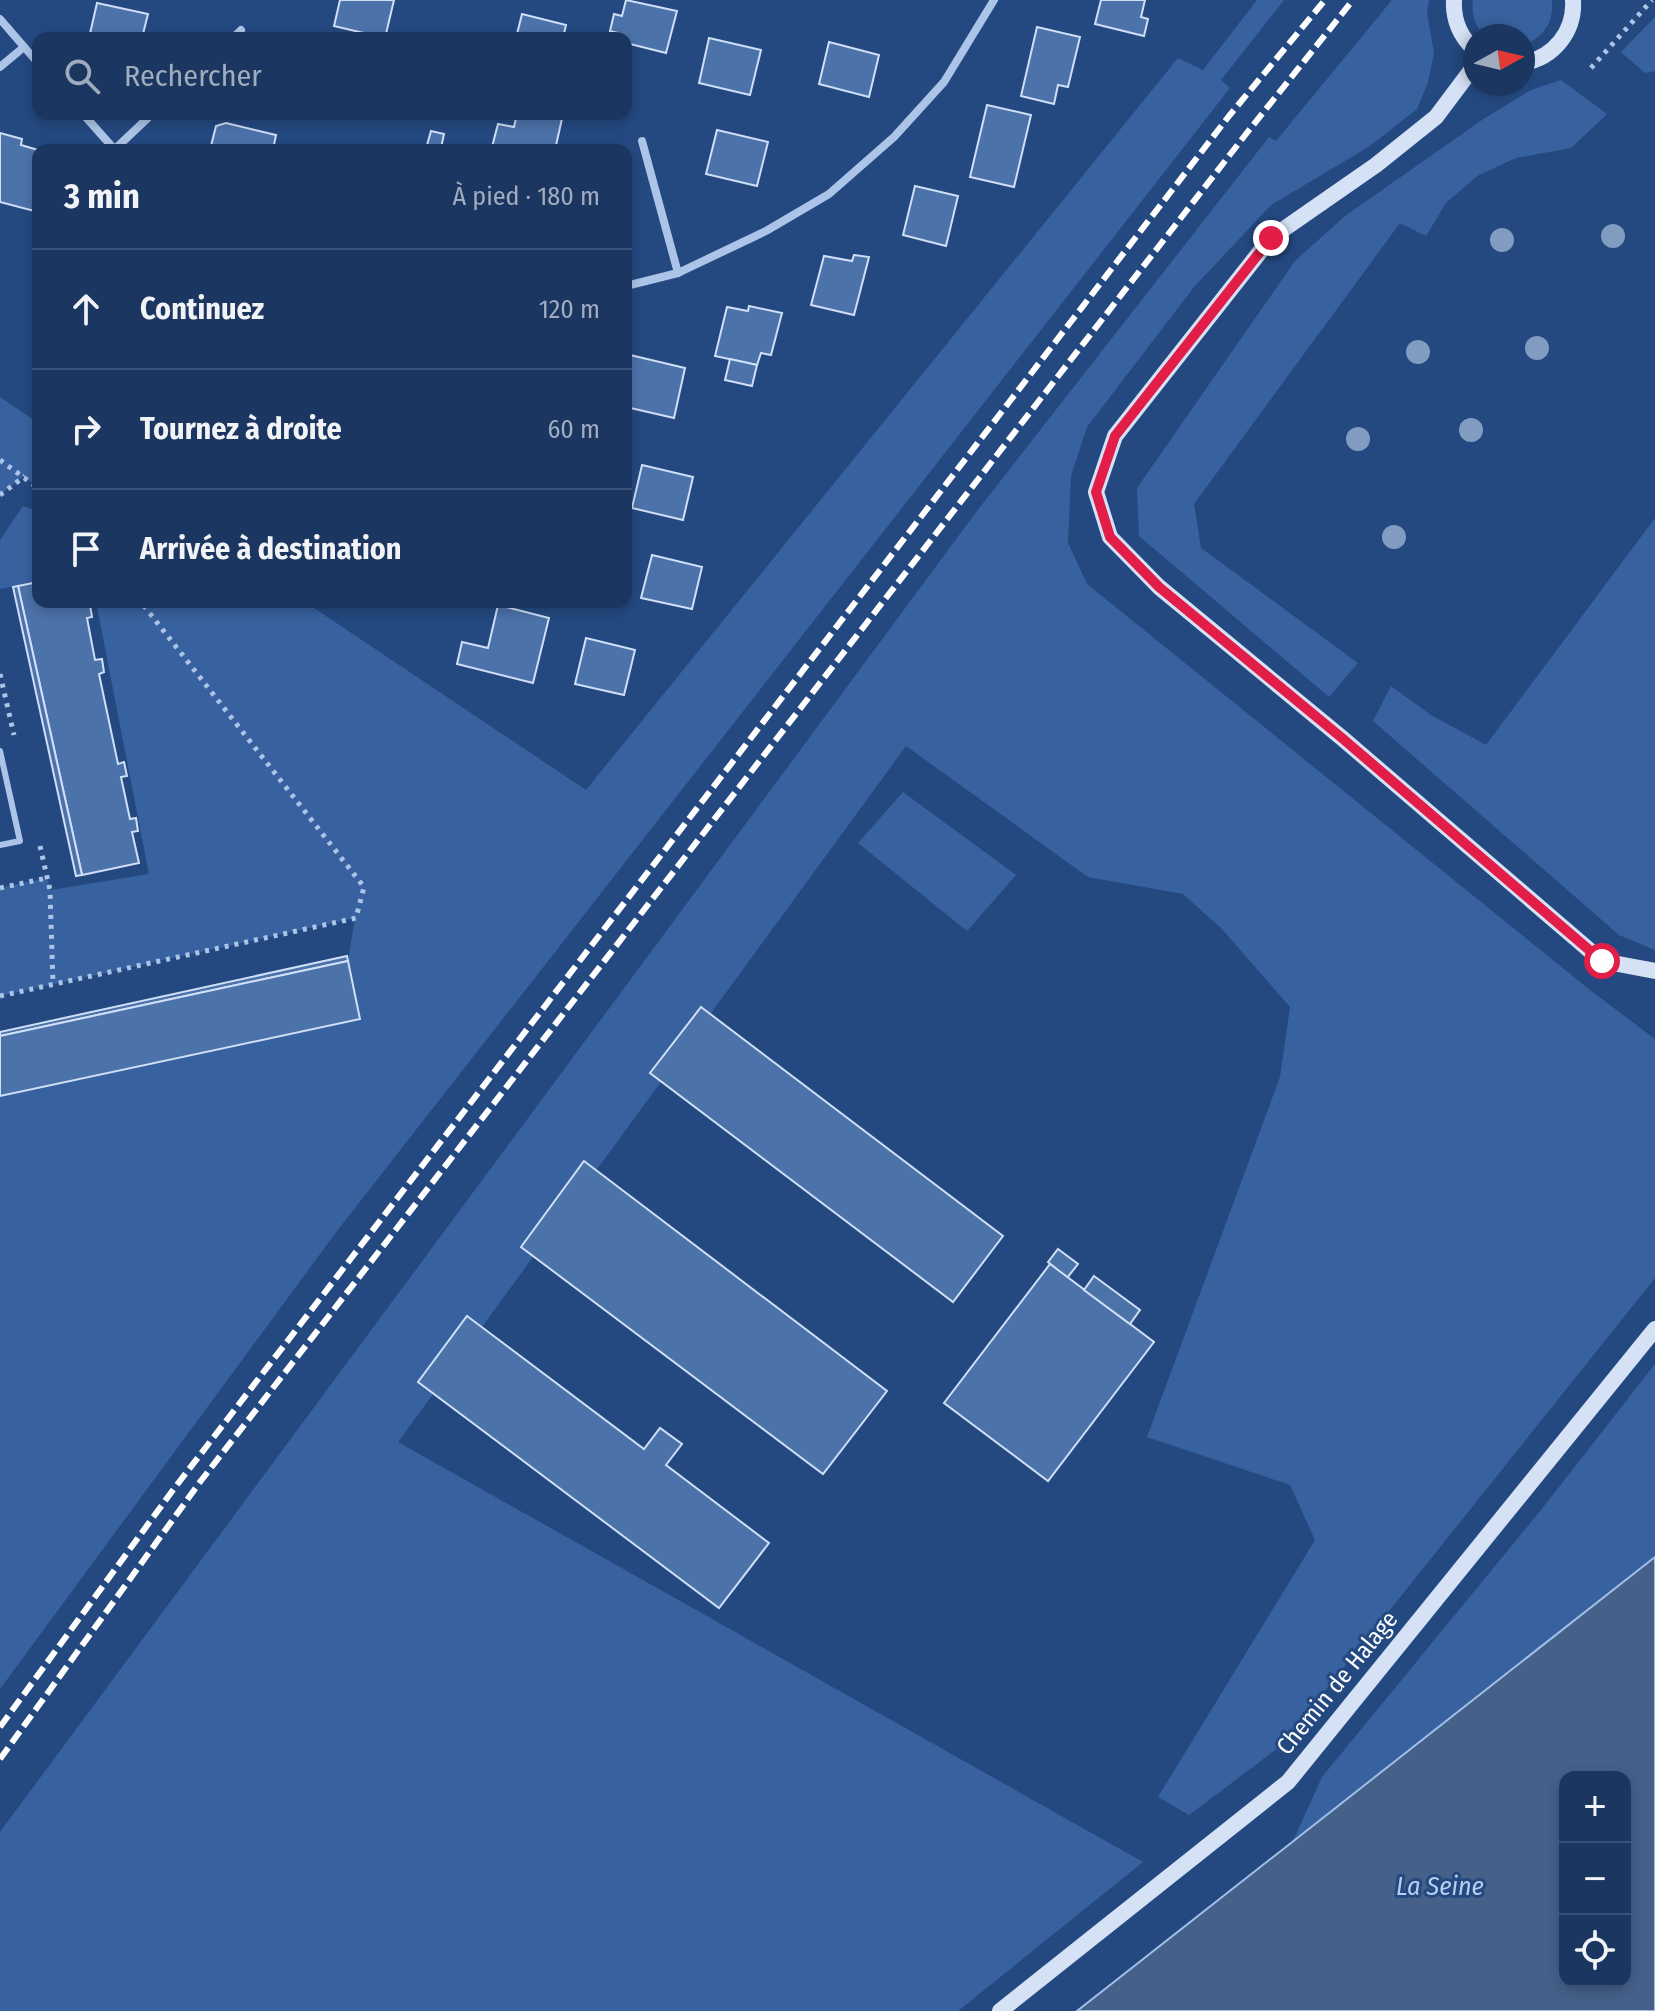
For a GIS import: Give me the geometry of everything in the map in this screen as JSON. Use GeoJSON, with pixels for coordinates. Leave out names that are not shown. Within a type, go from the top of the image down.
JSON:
{"type":"FeatureCollection","features":[{"type":"Feature","properties":{"kind":"street"},"geometry":{"type":"LineString","coordinates":[[632,284],[678,273],[766,231],[829,194],[894,137],[944,82],[994,0]]}},
{"type":"Feature","properties":{"kind":"street"},"geometry":{"type":"LineString","coordinates":[[1454,0],[1454,12],[1463,34]]}},
{"type":"Feature","properties":{"kind":"street"},"geometry":{"type":"LineString","coordinates":[[1535,59],[1547,55],[1560,43],[1577,4]]}},
{"type":"Feature","properties":{"kind":"street"},"geometry":{"type":"LineString","coordinates":[[0,19],[32,56]]}},
{"type":"Feature","properties":{"kind":"street"},"geometry":{"type":"LineString","coordinates":[[0,67],[24,47]]}},
{"type":"Feature","properties":{"kind":"street"},"geometry":{"type":"LineString","coordinates":[[1463,81],[1436,117],[1376,165],[1271,238],[1115,436],[1096,492],[1110,537],[1159,587],[1342,738],[1602,961],[1655,971]]}},
{"type":"Feature","properties":{"kind":"street"},"geometry":{"type":"LineString","coordinates":[[88,120],[110,144]]}},
{"type":"Feature","properties":{"kind":"street"},"geometry":{"type":"LineString","coordinates":[[121,144],[146,120]]}},
{"type":"Feature","properties":{"kind":"street"},"geometry":{"type":"LineString","coordinates":[[642,141],[678,273]]}},
{"type":"Feature","properties":{"kind":"street","name":"Chemin de Halage"},"geometry":{"type":"LineString","coordinates":[[1000,2011],[1288,1782],[1655,1329]]}},
{"type":"Feature","properties":{"kind":"lane"},"geometry":{"type":"LineString","coordinates":[[0,756],[20,841],[0,845]]}},
{"type":"Feature","properties":{"kind":"path"},"geometry":{"type":"LineString","coordinates":[[1591,68],[1652,0]]}},
{"type":"Feature","properties":{"kind":"path"},"geometry":{"type":"LineString","coordinates":[[0,460],[32,482]]}},
{"type":"Feature","properties":{"kind":"path"},"geometry":{"type":"LineString","coordinates":[[0,495],[25,476]]}},
{"type":"Feature","properties":{"kind":"path"},"geometry":{"type":"LineString","coordinates":[[0,996],[356,918],[364,887],[146,608]]}},
{"type":"Feature","properties":{"kind":"path"},"geometry":{"type":"LineString","coordinates":[[0,888],[47,878]]}},
{"type":"Feature","properties":{"kind":"shaded area"},"geometry":{"type":"Polygon","coordinates":[[[1257,0],[1284,0],[1221,80],[1230,88],[337,1231],[0,1689],[0,1096],[360,1019],[348,961],[355,918],[0,996],[0,888],[47,878],[51,890],[149,874],[97,608],[314,608],[586,790],[1178,58],[1203,70],[1257,0]]]}},
{"type":"Feature","properties":{"kind":"shaded area"},"geometry":{"type":"Polygon","coordinates":[[[1392,0],[1429,0],[1427,13],[1434,53],[1428,82],[1417,109],[1370,146],[1271,205],[1194,287],[1087,427],[1071,476],[1068,543],[1087,584],[1655,1039],[1655,1278],[1282,1745],[1189,1815],[1158,1797],[1315,1540],[1290,1485],[1147,1437],[1280,1077],[1290,1007],[1222,929],[1183,894],[1088,877],[906,746],[398,1442],[1143,1862],[958,2011],[0,2011],[0,1832],[977,511],[1269,137],[1276,141],[1392,0]]]}},
{"type":"Feature","properties":{"kind":"shaded area"},"geometry":{"type":"Polygon","coordinates":[[[1473,0],[1552,0],[1549,22],[1535,39],[1535,24],[1476,24],[1473,0]]]}},
{"type":"Feature","properties":{"kind":"shaded area"},"geometry":{"type":"Polygon","coordinates":[[[1655,17],[1655,71],[1645,73],[1621,52],[1655,17]]]}},
{"type":"Feature","properties":{"kind":"shaded area"},"geometry":{"type":"Polygon","coordinates":[[[1561,80],[1607,114],[1571,148],[1516,158],[1477,176],[1446,203],[1426,236],[1400,223],[1194,504],[1201,548],[1358,663],[1329,697],[1139,536],[1137,488],[1295,261],[1345,216],[1482,120],[1521,96],[1535,96],[1535,89],[1561,80]]]}},
{"type":"Feature","properties":{"kind":"shaded area"},"geometry":{"type":"Polygon","coordinates":[[[0,397],[32,419],[32,483],[24,476],[0,495],[0,397]]]}},
{"type":"Feature","properties":{"kind":"shaded area"},"geometry":{"type":"Polygon","coordinates":[[[23,506],[32,509],[32,583],[0,589],[0,540],[23,506]]]}},
{"type":"Feature","properties":{"kind":"shaded area"},"geometry":{"type":"Polygon","coordinates":[[[1655,518],[1655,950],[1619,935],[1373,721],[1391,686],[1431,715],[1486,745],[1655,518]]]}},
{"type":"Feature","properties":{"kind":"shaded area"},"geometry":{"type":"Polygon","coordinates":[[[903,792],[1016,875],[967,931],[858,843],[903,792]]]}},
{"type":"Feature","properties":{"kind":"shaded area"},"geometry":{"type":"Polygon","coordinates":[[[1655,1364],[1655,1557],[1293,1841],[1322,1777],[1541,1510],[1655,1364]]]}},
{"type":"Feature","properties":{"kind":"water","name":"La Seine"},"geometry":{"type":"Polygon","coordinates":[[[1655,1557],[1655,2011],[1077,2011],[1655,1557]]]}},
{"type":"Feature","properties":{"kind":"building"},"geometry":{"type":"Polygon","coordinates":[[[340,0],[394,0],[386,32],[360,32],[334,26],[340,0]]]}},
{"type":"Feature","properties":{"kind":"building"},"geometry":{"type":"Polygon","coordinates":[[[626,0],[677,11],[666,53],[632,44],[632,32],[610,31],[614,14],[622,16],[626,0]]]}},
{"type":"Feature","properties":{"kind":"building"},"geometry":{"type":"Polygon","coordinates":[[[1101,0],[1145,0],[1141,17],[1148,19],[1144,36],[1095,24],[1101,0]]]}},
{"type":"Feature","properties":{"kind":"building"},"geometry":{"type":"Polygon","coordinates":[[[97,3],[148,14],[144,32],[90,32],[97,3]]]}},
{"type":"Feature","properties":{"kind":"building"},"geometry":{"type":"Polygon","coordinates":[[[522,14],[566,25],[564,32],[518,32],[522,14]]]}},
{"type":"Feature","properties":{"kind":"building"},"geometry":{"type":"Polygon","coordinates":[[[1037,27],[1080,37],[1068,87],[1058,85],[1054,104],[1021,96],[1037,27]]]}},
{"type":"Feature","properties":{"kind":"building"},"geometry":{"type":"Polygon","coordinates":[[[709,38],[761,50],[750,95],[699,83],[709,38]]]}},
{"type":"Feature","properties":{"kind":"building"},"geometry":{"type":"Polygon","coordinates":[[[829,42],[879,55],[869,97],[819,84],[829,42]]]}},
{"type":"Feature","properties":{"kind":"building"},"geometry":{"type":"Polygon","coordinates":[[[987,105],[1031,115],[1014,187],[970,177],[987,105]]]}},
{"type":"Feature","properties":{"kind":"building"},"geometry":{"type":"Polygon","coordinates":[[[516,120],[562,120],[556,144],[493,144],[498,124],[514,127],[516,120]]]}},
{"type":"Feature","properties":{"kind":"building"},"geometry":{"type":"Polygon","coordinates":[[[226,123],[276,135],[274,144],[212,144],[216,126],[226,123]]]}},
{"type":"Feature","properties":{"kind":"building"},"geometry":{"type":"Polygon","coordinates":[[[717,130],[768,142],[757,186],[706,174],[717,130]]]}},
{"type":"Feature","properties":{"kind":"building"},"geometry":{"type":"Polygon","coordinates":[[[431,131],[444,134],[442,144],[427,144],[431,131]]]}},
{"type":"Feature","properties":{"kind":"building"},"geometry":{"type":"Polygon","coordinates":[[[0,133],[22,139],[21,145],[32,148],[32,210],[0,202],[0,133]]]}},
{"type":"Feature","properties":{"kind":"building"},"geometry":{"type":"Polygon","coordinates":[[[915,186],[958,196],[946,246],[903,235],[915,186]]]}},
{"type":"Feature","properties":{"kind":"building"},"geometry":{"type":"Polygon","coordinates":[[[854,255],[869,257],[854,315],[811,305],[824,256],[852,261],[854,255]]]}},
{"type":"Feature","properties":{"kind":"building"},"geometry":{"type":"Polygon","coordinates":[[[749,306],[782,313],[771,355],[761,353],[757,365],[715,356],[727,307],[748,311],[749,306]]]}},
{"type":"Feature","properties":{"kind":"building"},"geometry":{"type":"Polygon","coordinates":[[[632,355],[685,368],[674,418],[632,408],[632,355]]]}},
{"type":"Feature","properties":{"kind":"building"},"geometry":{"type":"Polygon","coordinates":[[[730,359],[757,365],[752,386],[725,380],[730,359]]]}},
{"type":"Feature","properties":{"kind":"building"},"geometry":{"type":"Polygon","coordinates":[[[642,465],[693,477],[683,520],[632,508],[642,465]]]}},
{"type":"Feature","properties":{"kind":"building"},"geometry":{"type":"Polygon","coordinates":[[[652,555],[702,567],[692,609],[641,598],[652,555]]]}},
{"type":"Feature","properties":{"kind":"building"},"geometry":{"type":"Polygon","coordinates":[[[32,583],[32,608],[90,608],[92,617],[87,618],[95,660],[102,659],[104,672],[99,674],[118,764],[124,762],[127,776],[121,777],[130,819],[136,818],[138,831],[132,832],[139,863],[82,875],[18,586],[32,583]]]}},
{"type":"Feature","properties":{"kind":"building"},"geometry":{"type":"Polygon","coordinates":[[[18,586],[82,875],[76,876],[13,587],[18,586]]]}},
{"type":"Feature","properties":{"kind":"building"},"geometry":{"type":"Polygon","coordinates":[[[497,608],[549,618],[533,683],[457,664],[462,642],[488,648],[497,608]]]}},
{"type":"Feature","properties":{"kind":"building"},"geometry":{"type":"Polygon","coordinates":[[[586,638],[635,650],[624,695],[575,684],[586,638]]]}},
{"type":"Feature","properties":{"kind":"building"},"geometry":{"type":"Polygon","coordinates":[[[347,956],[348,961],[0,1036],[0,1032],[347,956]]]}},
{"type":"Feature","properties":{"kind":"building"},"geometry":{"type":"Polygon","coordinates":[[[348,961],[360,1019],[0,1096],[0,1036],[348,961]]]}},
{"type":"Feature","properties":{"kind":"building"},"geometry":{"type":"Polygon","coordinates":[[[701,1007],[1003,1236],[953,1302],[650,1073],[701,1007]]]}},
{"type":"Feature","properties":{"kind":"building"},"geometry":{"type":"Polygon","coordinates":[[[584,1161],[887,1391],[823,1474],[521,1247],[584,1161]]]}},
{"type":"Feature","properties":{"kind":"building"},"geometry":{"type":"Polygon","coordinates":[[[1058,1249],[1078,1264],[1067,1278],[1048,1262],[1058,1249]]]}},
{"type":"Feature","properties":{"kind":"building"},"geometry":{"type":"Polygon","coordinates":[[[1050,1264],[1154,1342],[1048,1481],[944,1403],[1050,1264]]]}},
{"type":"Feature","properties":{"kind":"building"},"geometry":{"type":"Polygon","coordinates":[[[1094,1276],[1140,1310],[1130,1324],[1084,1290],[1094,1276]]]}},
{"type":"Feature","properties":{"kind":"building"},"geometry":{"type":"Polygon","coordinates":[[[467,1316],[644,1449],[660,1428],[682,1444],[666,1465],[769,1543],[719,1608],[418,1382],[467,1316]]]}},
{"type":"Feature","properties":{"kind":"railway"},"geometry":{"type":"LineString","coordinates":[[0,1727],[173,1490],[1229,116],[1325,0]]}},
{"type":"Feature","properties":{"kind":"railway"},"geometry":{"type":"LineString","coordinates":[[0,1759],[200,1482],[1353,0]]}},
{"type":"Feature","properties":{"kind":"route"},"geometry":{"type":"LineString","coordinates":[[1271,238],[1115,436],[1096,492],[1110,537],[1159,587],[1342,738],[1602,961]]}}]}
